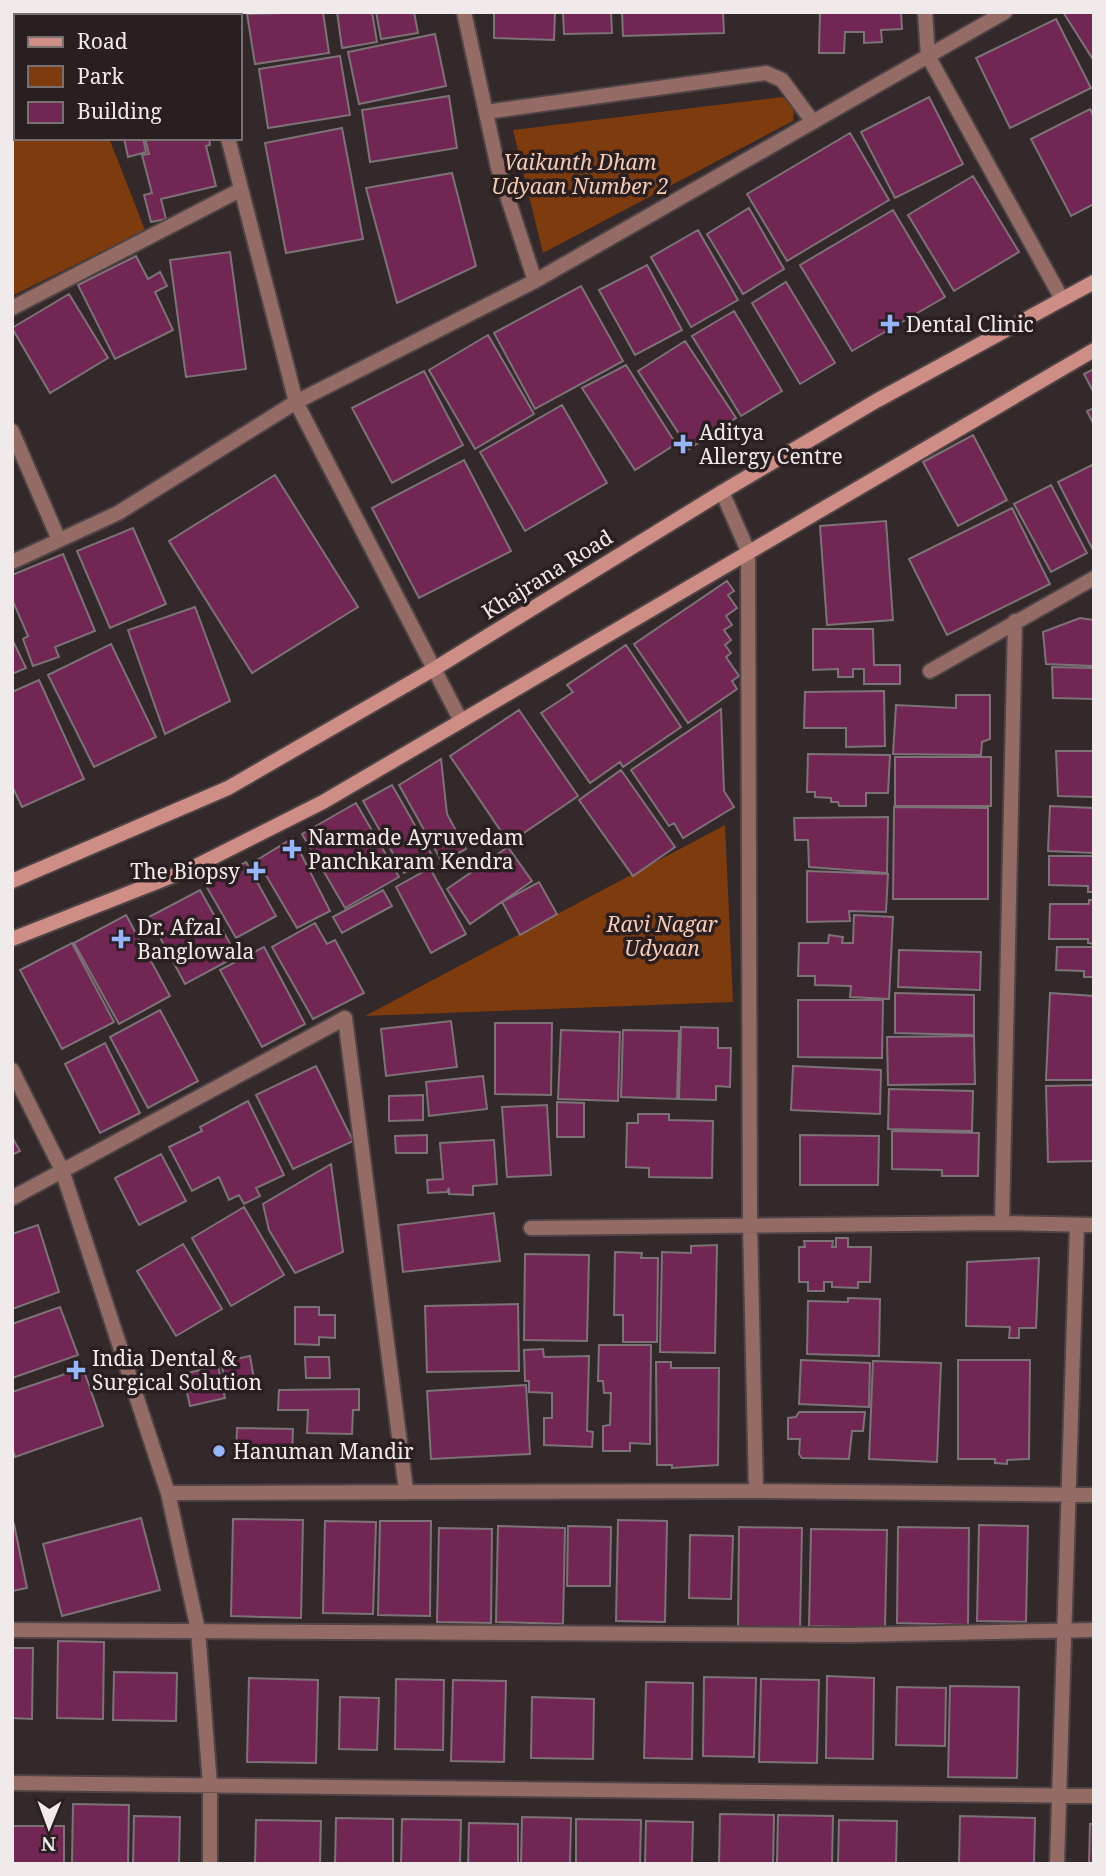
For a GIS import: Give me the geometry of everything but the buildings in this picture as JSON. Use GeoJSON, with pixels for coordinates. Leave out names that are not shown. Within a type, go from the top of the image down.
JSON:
{"type":"FeatureCollection","features":[{"type":"Feature","properties":{"kind":"main road","name":"Khajrana Road"},"geometry":{"type":"LineString","coordinates":[[12,881],[228,788],[434,669],[876,401],[1094,282]]}},
{"type":"Feature","properties":{"kind":"main road"},"geometry":{"type":"LineString","coordinates":[[12,939],[190,869],[323,802],[1094,350]]}},
{"type":"Feature","properties":{"kind":"street"},"geometry":{"type":"LineString","coordinates":[[464,12],[498,168],[536,281]]}},
{"type":"Feature","properties":{"kind":"street"},"geometry":{"type":"LineString","coordinates":[[925,12],[928,56],[1062,299]]}},
{"type":"Feature","properties":{"kind":"street"},"geometry":{"type":"LineString","coordinates":[[12,562],[118,513],[296,402],[536,281],[1005,12]]}},
{"type":"Feature","properties":{"kind":"street"},"geometry":{"type":"LineString","coordinates":[[486,112],[766,73],[782,80],[813,122]]}},
{"type":"Feature","properties":{"kind":"street"},"geometry":{"type":"LineString","coordinates":[[228,140],[296,402],[461,721]]}},
{"type":"Feature","properties":{"kind":"street"},"geometry":{"type":"LineString","coordinates":[[12,308],[240,190]]}},
{"type":"Feature","properties":{"kind":"street"},"geometry":{"type":"LineString","coordinates":[[12,431],[58,540]]}},
{"type":"Feature","properties":{"kind":"street"},"geometry":{"type":"LineString","coordinates":[[722,492],[748,551],[750,1224],[756,1491]]}},
{"type":"Feature","properties":{"kind":"street"},"geometry":{"type":"LineString","coordinates":[[930,671],[1094,578]]}},
{"type":"Feature","properties":{"kind":"street"},"geometry":{"type":"LineString","coordinates":[[1002,1223],[1015,621]]}},
{"type":"Feature","properties":{"kind":"street"},"geometry":{"type":"LineString","coordinates":[[12,1198],[345,1018],[406,1490]]}},
{"type":"Feature","properties":{"kind":"street"},"geometry":{"type":"LineString","coordinates":[[12,1070],[62,1170],[168,1493],[198,1630],[210,1785],[210,1864]]}},
{"type":"Feature","properties":{"kind":"street"},"geometry":{"type":"LineString","coordinates":[[531,1228],[750,1224],[1094,1225]]}},
{"type":"Feature","properties":{"kind":"street"},"geometry":{"type":"LineString","coordinates":[[1057,1864],[1077,1225]]}},
{"type":"Feature","properties":{"kind":"street"},"geometry":{"type":"LineString","coordinates":[[168,1493],[406,1490],[1094,1495]]}},
{"type":"Feature","properties":{"kind":"street"},"geometry":{"type":"LineString","coordinates":[[12,1630],[851,1635],[1094,1630]]}},
{"type":"Feature","properties":{"kind":"street"},"geometry":{"type":"LineString","coordinates":[[12,1783],[1058,1793],[1094,1796]]}},
{"type":"Feature","properties":{"kind":"green space"},"geometry":{"type":"Polygon","coordinates":[[[14,68],[14,140],[110,140],[145,230],[12,296],[14,68]]]}},
{"type":"Feature","properties":{"kind":"green space","name":"Vaikunth Dham Udyaan Number 2"},"geometry":{"type":"Polygon","coordinates":[[[782,97],[794,107],[793,121],[543,253],[513,130],[782,97]]]}},
{"type":"Feature","properties":{"kind":"green space","name":"Ravi Nagar Udyaan"},"geometry":{"type":"Polygon","coordinates":[[[725,825],[733,1002],[365,1016],[725,825]]]}},
{"type":"Feature","properties":{"kind":"place","name":"Dental Clinic"},"geometry":{"type":"Point","coordinates":[890,324]}},
{"type":"Feature","properties":{"kind":"place","name":"Aditya Allergy Centre"},"geometry":{"type":"Point","coordinates":[683,444]}},
{"type":"Feature","properties":{"kind":"place","name":"Narmade Ayruvedam Panchkaram Kendra"},"geometry":{"type":"Point","coordinates":[292,849]}},
{"type":"Feature","properties":{"kind":"place","name":"The Biopsy"},"geometry":{"type":"Point","coordinates":[256,871]}},
{"type":"Feature","properties":{"kind":"place","name":"Dr. Afzal Banglowala"},"geometry":{"type":"Point","coordinates":[121,939]}},
{"type":"Feature","properties":{"kind":"place","name":"India Dental & Surgical Solution"},"geometry":{"type":"Point","coordinates":[76,1370]}},
{"type":"Feature","properties":{"kind":"place","name":"Hanuman Mandir"},"geometry":{"type":"Point","coordinates":[219,1451]}}]}
